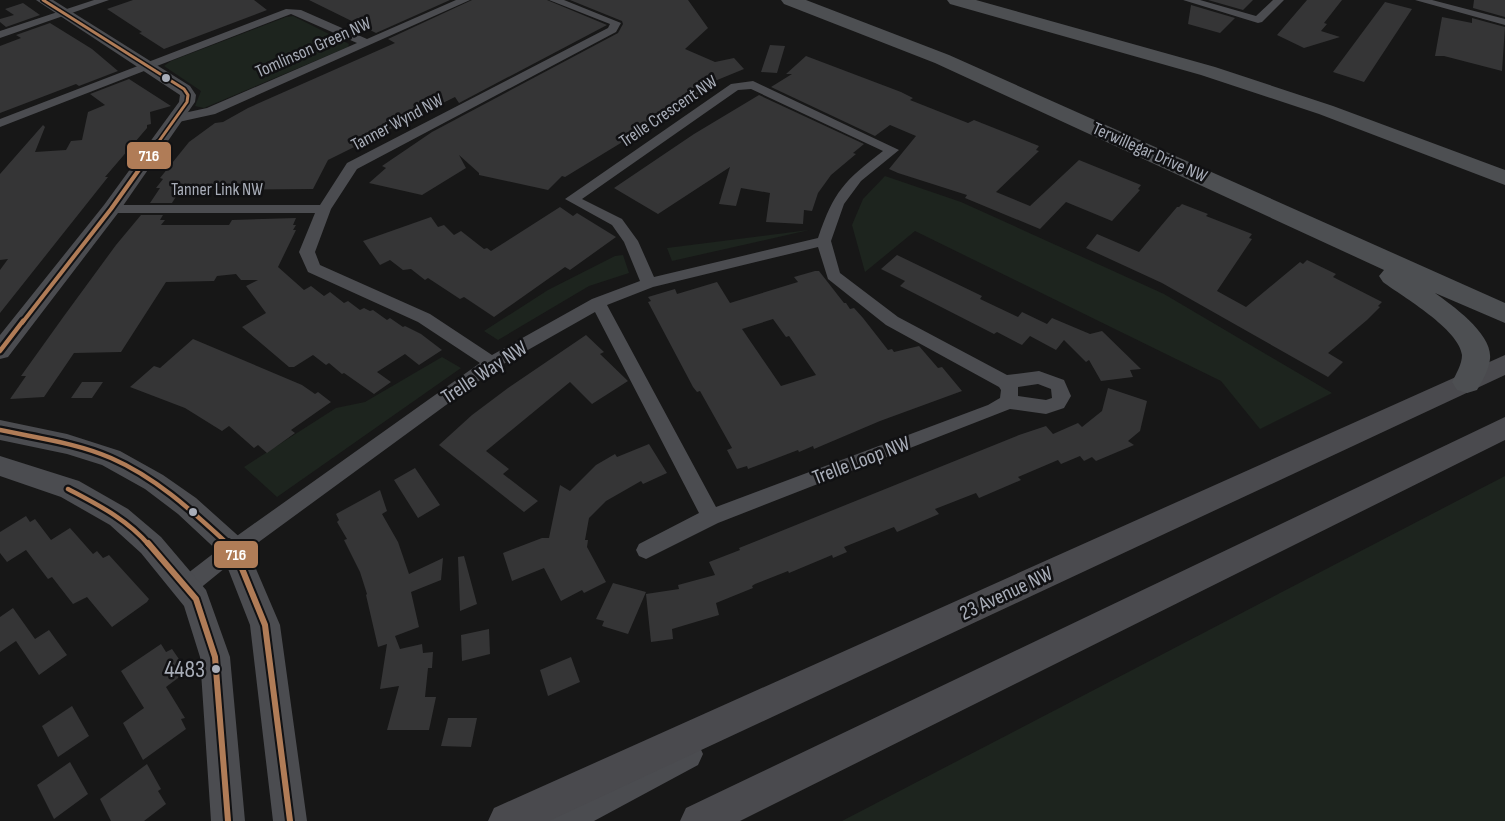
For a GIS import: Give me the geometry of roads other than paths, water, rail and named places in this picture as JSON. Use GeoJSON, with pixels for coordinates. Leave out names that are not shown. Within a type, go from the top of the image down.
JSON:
{"type":"FeatureCollection","features":[{"type":"Feature","properties":{"kind":"main road","name":"Terwillegar Drive NW"},"geometry":{"type":"LineString","coordinates":[[790,0],[942,59],[1505,314]]}},
{"type":"Feature","properties":{"kind":"main road"},"geometry":{"type":"LineString","coordinates":[[956,0],[1217,74],[1326,110],[1505,178]]}},
{"type":"Feature","properties":{"kind":"main road"},"geometry":{"type":"LineString","coordinates":[[1344,240],[1468,335],[1476,351],[1476,359],[1467,382]]}},
{"type":"Feature","properties":{"kind":"main road","name":"23 Avenue NW"},"geometry":{"type":"LineString","coordinates":[[507,821],[1505,364]]}},
{"type":"Feature","properties":{"kind":"main road"},"geometry":{"type":"LineString","coordinates":[[699,821],[1411,476],[1505,428]]}},
{"type":"Feature","properties":{"kind":"street"},"geometry":{"type":"LineString","coordinates":[[0,351],[111,209],[186,102],[188,95],[184,89],[43,0]]}},
{"type":"Feature","properties":{"kind":"street"},"geometry":{"type":"LineString","coordinates":[[0,35],[104,0]]}},
{"type":"Feature","properties":{"kind":"street","name":"Tomlinson Green NW"},"geometry":{"type":"LineString","coordinates":[[174,119],[211,111],[465,0]]}},
{"type":"Feature","properties":{"kind":"street","name":"Tanner Wynd NW"},"geometry":{"type":"LineString","coordinates":[[492,363],[424,318],[313,268],[307,252],[324,209],[352,166],[612,30],[616,23],[554,0]]}},
{"type":"Feature","properties":{"kind":"street"},"geometry":{"type":"LineString","coordinates":[[1188,0],[1258,20],[1279,0]]}},
{"type":"Feature","properties":{"kind":"street"},"geometry":{"type":"LineString","coordinates":[[1420,0],[1505,22]]}},
{"type":"Feature","properties":{"kind":"street"},"geometry":{"type":"LineString","coordinates":[[0,123],[290,11],[367,43]]}},
{"type":"Feature","properties":{"kind":"street","name":"Trelle Crescent NW"},"geometry":{"type":"LineString","coordinates":[[649,283],[631,241],[617,222],[572,199],[735,87],[753,85],[892,150],[856,178],[837,204],[824,241]]}},
{"type":"Feature","properties":{"kind":"street","name":"Tanner Link NW"},"geometry":{"type":"LineString","coordinates":[[111,209],[324,209]]}},
{"type":"Feature","properties":{"kind":"street"},"geometry":{"type":"LineString","coordinates":[[824,241],[833,275],[883,315],[1005,382],[1010,389],[1008,402],[1053,406],[1062,396],[1058,386],[1039,377],[1005,382]]}},
{"type":"Feature","properties":{"kind":"street","name":"Trelle Way NW"},"geometry":{"type":"LineString","coordinates":[[186,587],[234,549],[492,363],[598,303],[649,283],[824,241]]}},
{"type":"Feature","properties":{"kind":"street"},"geometry":{"type":"LineString","coordinates":[[598,303],[711,517]]}},
{"type":"Feature","properties":{"kind":"street","name":"Trelle Loop NW"},"geometry":{"type":"LineString","coordinates":[[646,550],[711,517],[994,410],[1008,402]]}},
{"type":"Feature","properties":{"kind":"street"},"geometry":{"type":"LineString","coordinates":[[0,430],[67,444],[111,458],[154,482],[187,506],[234,549],[265,625],[290,821]]}},
{"type":"Feature","properties":{"kind":"street"},"geometry":{"type":"LineString","coordinates":[[0,466],[70,489],[119,517],[151,545],[196,599],[215,657],[228,821]]}},
{"type":"Feature","properties":{"kind":"street"},"geometry":{"type":"LineString","coordinates":[[559,821],[664,767],[813,681]]}},
{"type":"Feature","properties":{"kind":"place","name":"4483"},"geometry":{"type":"Point","coordinates":[216,669]}}]}
